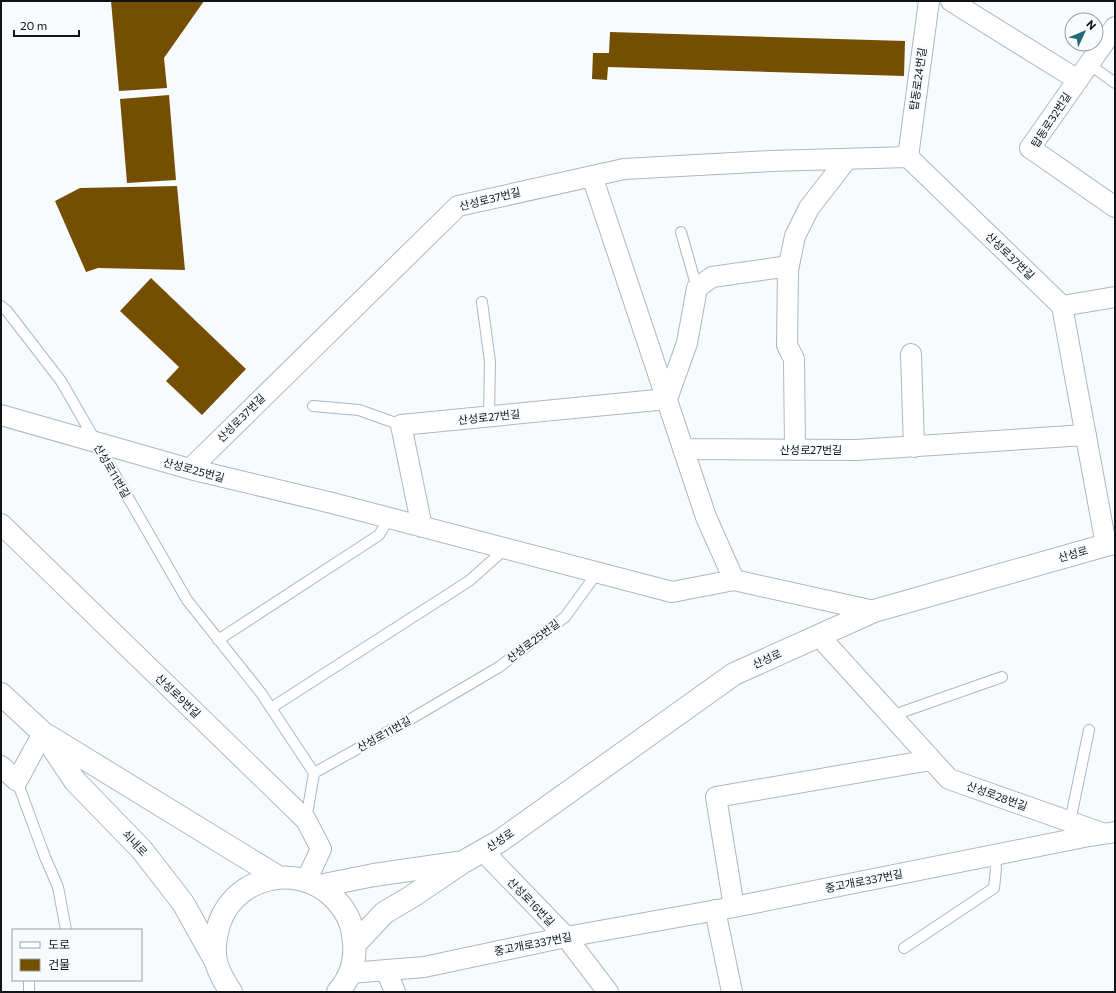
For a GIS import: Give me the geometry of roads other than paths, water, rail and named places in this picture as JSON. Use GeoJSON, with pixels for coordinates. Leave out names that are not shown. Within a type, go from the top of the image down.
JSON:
{"type":"FeatureCollection","features":[{"type":"Feature","properties":{"kind":"street","name":"탑동로24번길"},"geometry":{"type":"LineString","coordinates":[[908,158],[929,1]]}},
{"type":"Feature","properties":{"kind":"street"},"geometry":{"type":"LineString","coordinates":[[951,1],[1083,72]]}},
{"type":"Feature","properties":{"kind":"street","name":"탑동로32번길"},"geometry":{"type":"LineString","coordinates":[[1115,27],[1030,148],[1115,206]]}},
{"type":"Feature","properties":{"kind":"street","name":"산성로37번길"},"geometry":{"type":"LineString","coordinates":[[190,469],[458,206],[624,169],[771,160],[908,158],[1062,306]]}},
{"type":"Feature","properties":{"kind":"street"},"geometry":{"type":"LineString","coordinates":[[795,450],[794,359],[787,345],[789,266],[795,236],[809,208],[847,159]]}},
{"type":"Feature","properties":{"kind":"street"},"geometry":{"type":"LineString","coordinates":[[592,176],[706,516],[734,580],[874,611]]}},
{"type":"Feature","properties":{"kind":"street"},"geometry":{"type":"LineString","coordinates":[[667,399],[687,342],[697,288],[712,277],[789,266]]}},
{"type":"Feature","properties":{"kind":"street"},"geometry":{"type":"LineString","coordinates":[[1111,544],[1086,435],[1062,306],[1115,297]]}},
{"type":"Feature","properties":{"kind":"street"},"geometry":{"type":"LineString","coordinates":[[911,354],[914,447],[1086,435]]}},
{"type":"Feature","properties":{"kind":"street","name":"산성로27번길"},"geometry":{"type":"LineString","coordinates":[[401,425],[667,399]]}},
{"type":"Feature","properties":{"kind":"street","name":"산성로25번길"},"geometry":{"type":"LineString","coordinates":[[1,415],[190,469],[389,518],[672,592],[734,580]]}},
{"type":"Feature","properties":{"kind":"street"},"geometry":{"type":"LineString","coordinates":[[401,425],[422,527]]}},
{"type":"Feature","properties":{"kind":"street","name":"산성로27번길"},"geometry":{"type":"LineString","coordinates":[[683,449],[856,450],[914,447]]}},
{"type":"Feature","properties":{"kind":"street","name":"산성로9번길"},"geometry":{"type":"LineString","coordinates":[[1,524],[306,820],[321,849],[313,883]]}},
{"type":"Feature","properties":{"kind":"street","name":"산성로"},"geometry":{"type":"LineString","coordinates":[[462,862],[500,841],[734,674],[874,611],[1111,544]]}},
{"type":"Feature","properties":{"kind":"street","name":"산성로28번길"},"geometry":{"type":"LineString","coordinates":[[819,636],[949,779],[1070,822],[1109,833]]}},
{"type":"Feature","properties":{"kind":"street","name":"쇠내로"},"geometry":{"type":"LineString","coordinates":[[1,694],[43,733],[75,781],[142,850],[183,903],[216,962]]}},
{"type":"Feature","properties":{"kind":"street"},"geometry":{"type":"LineString","coordinates":[[1,766],[17,781],[43,733],[278,877]]}},
{"type":"Feature","properties":{"kind":"street"},"geometry":{"type":"LineString","coordinates":[[732,992],[716,797],[931,760]]}},
{"type":"Feature","properties":{"kind":"street","name":"중고개로337번길"},"geometry":{"type":"LineString","coordinates":[[344,986],[386,970],[424,966],[1109,833]]}},
{"type":"Feature","properties":{"kind":"street","name":"산성로16번길"},"geometry":{"type":"LineString","coordinates":[[483,851],[566,938],[608,992]]}},
{"type":"Feature","properties":{"kind":"street"},"geometry":{"type":"LineString","coordinates":[[313,883],[462,862]]}},
{"type":"Feature","properties":{"kind":"street"},"geometry":{"type":"LineString","coordinates":[[355,944],[384,913],[411,897],[462,862]]}},
{"type":"Feature","properties":{"kind":"street"},"geometry":{"type":"LineString","coordinates":[[231,992],[222,979],[216,962],[215,942],[219,923],[228,906],[242,891],[259,882],[278,877],[292,878],[313,883],[330,894],[348,917],[353,930],[355,944],[354,959],[344,986]]}},
{"type":"Feature","properties":{"kind":"street"},"geometry":{"type":"LineString","coordinates":[[386,970],[395,992]]}},
{"type":"Feature","properties":{"kind":"lane"},"geometry":{"type":"LineString","coordinates":[[1083,72],[1115,83]]}},
{"type":"Feature","properties":{"kind":"lane"},"geometry":{"type":"LineString","coordinates":[[681,232],[697,288]]}},
{"type":"Feature","properties":{"kind":"lane"},"geometry":{"type":"LineString","coordinates":[[482,302],[490,362],[489,416]]}},
{"type":"Feature","properties":{"kind":"lane","name":"산성로11번길"},"geometry":{"type":"LineString","coordinates":[[1,306],[7,311],[61,381],[187,600],[261,693],[314,773],[454,694]]}},
{"type":"Feature","properties":{"kind":"lane","name":"산성로27번길"},"geometry":{"type":"LineString","coordinates":[[313,406],[359,410],[401,425]]}},
{"type":"Feature","properties":{"kind":"lane"},"geometry":{"type":"LineString","coordinates":[[218,640],[379,535],[389,518]]}},
{"type":"Feature","properties":{"kind":"lane"},"geometry":{"type":"LineString","coordinates":[[271,708],[469,582],[505,549]]}},
{"type":"Feature","properties":{"kind":"lane","name":"산성로25번길"},"geometry":{"type":"LineString","coordinates":[[454,694],[499,667],[565,618],[597,572]]}},
{"type":"Feature","properties":{"kind":"lane"},"geometry":{"type":"LineString","coordinates":[[892,716],[1002,677]]}},
{"type":"Feature","properties":{"kind":"lane"},"geometry":{"type":"LineString","coordinates":[[1070,822],[1089,730]]}},
{"type":"Feature","properties":{"kind":"lane"},"geometry":{"type":"LineString","coordinates":[[306,820],[314,773]]}},
{"type":"Feature","properties":{"kind":"lane"},"geometry":{"type":"LineString","coordinates":[[17,781],[58,887],[66,929]]}},
{"type":"Feature","properties":{"kind":"lane"},"geometry":{"type":"LineString","coordinates":[[904,948],[994,888],[996,868],[995,855]]}},
{"type":"Feature","properties":{"kind":"lane"},"geometry":{"type":"LineString","coordinates":[[29,981],[29,992]]}}]}
